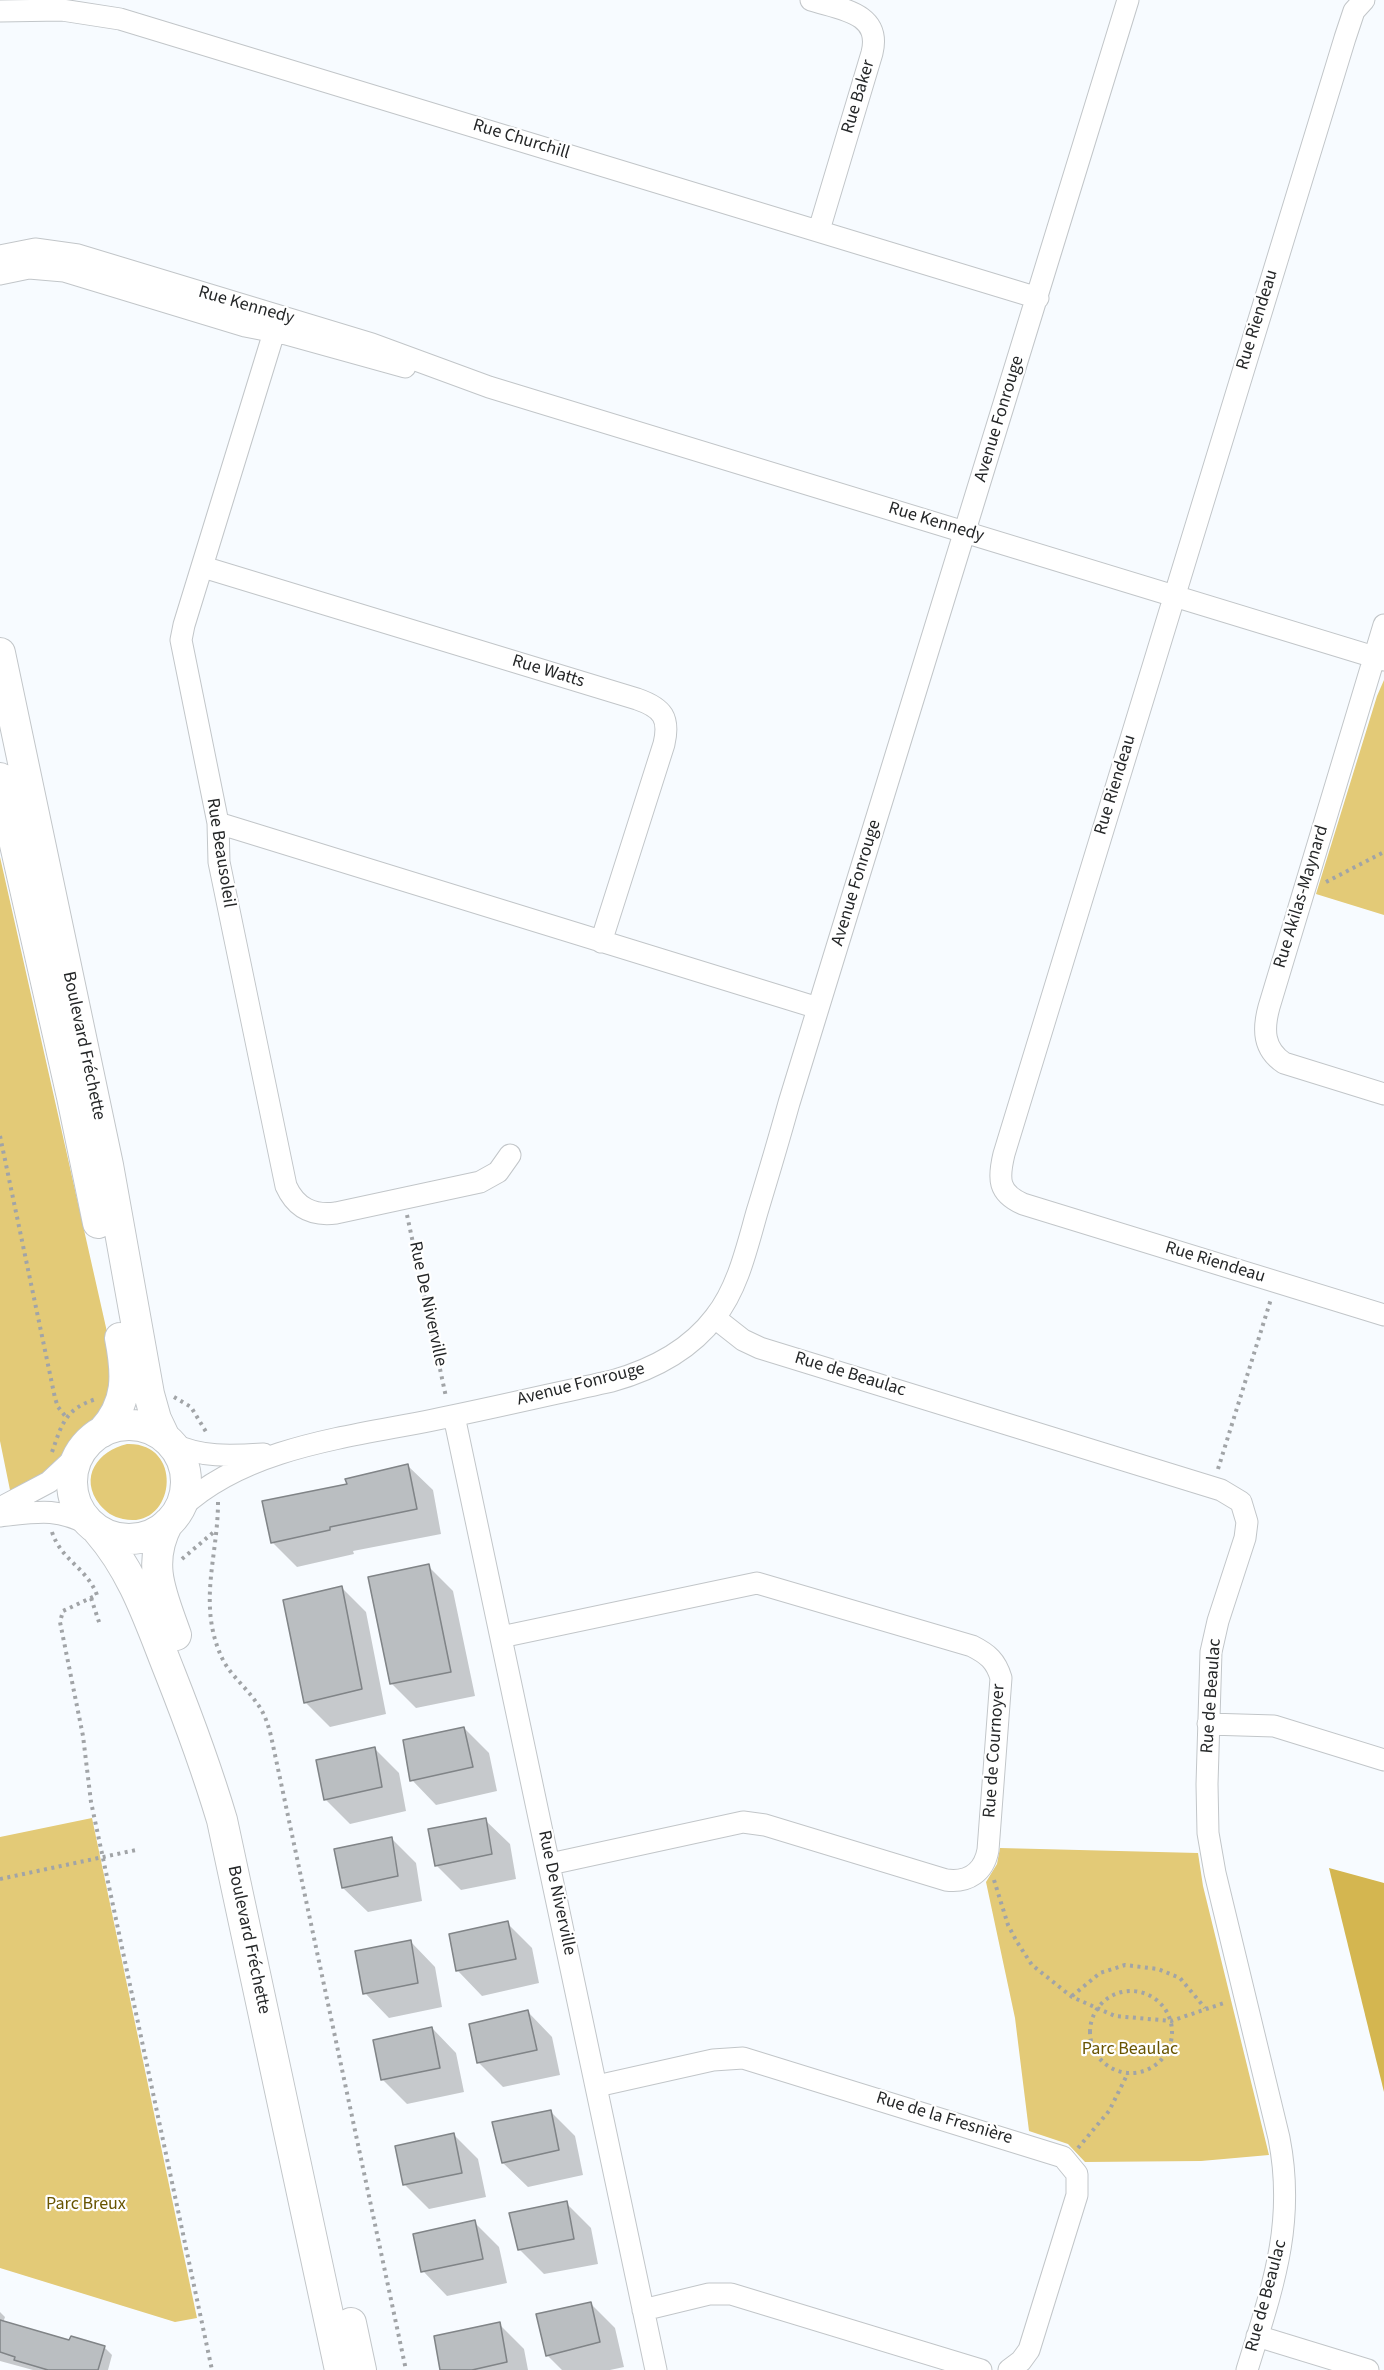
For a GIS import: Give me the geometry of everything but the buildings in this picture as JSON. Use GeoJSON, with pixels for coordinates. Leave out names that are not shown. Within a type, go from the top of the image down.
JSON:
{"type":"FeatureCollection","features":[{"type":"Feature","properties":{"kind":"main road","name":"Boulevard Fréchette"},"geometry":{"type":"LineString","coordinates":[[0,654],[108,1165],[149,1394],[156,1419],[168,1440]]}},
{"type":"Feature","properties":{"kind":"main road","name":"Boulevard Fréchette"},"geometry":{"type":"LineString","coordinates":[[0,778],[75,1109],[123,1352],[123,1396],[118,1412],[102,1432]]}},
{"type":"Feature","properties":{"kind":"main road"},"geometry":{"type":"LineString","coordinates":[[138,1425],[157,1431],[168,1440],[181,1459],[186,1478],[185,1497],[174,1516],[159,1531],[138,1539],[117,1538],[94,1528],[77,1506],[71,1487],[73,1467],[65,1454],[114,1427],[138,1425]]}},
{"type":"Feature","properties":{"kind":"main road","name":"Boulevard Fréchette"},"geometry":{"type":"LineString","coordinates":[[174,1516],[158,1545],[156,1556],[159,1584],[226,1768],[245,1834],[362,2370]]}},
{"type":"Feature","properties":{"kind":"main road","name":"Boulevard Fréchette"},"geometry":{"type":"LineString","coordinates":[[94,1528],[120,1558],[137,1589],[202,1755],[222,1820],[340,2370]]}},
{"type":"Feature","properties":{"kind":"street","name":"Rue Baker"},"geometry":{"type":"LineString","coordinates":[[811,0],[861,17],[868,23],[874,39],[872,53],[819,230]]}},
{"type":"Feature","properties":{"kind":"street","name":"Avenue Fonrouge"},"geometry":{"type":"LineString","coordinates":[[277,1454],[450,1406],[612,1381],[642,1372],[675,1353],[715,1318],[731,1290],[745,1253],[818,1008],[1128,0]]}},
{"type":"Feature","properties":{"kind":"street","name":"Rue Riendeau"},"geometry":{"type":"LineString","coordinates":[[1364,0],[1354,11],[1345,38],[1004,1154],[1000,1179],[1008,1196],[1023,1204],[1384,1315]]}},
{"type":"Feature","properties":{"kind":"street","name":"Rue Churchill"},"geometry":{"type":"LineString","coordinates":[[0,11],[62,10],[120,19],[1038,298]]}},
{"type":"Feature","properties":{"kind":"street","name":"Rue Kennedy"},"geometry":{"type":"LineString","coordinates":[[2,259],[70,272],[245,326],[277,324],[369,359],[489,387],[1379,658]]}},
{"type":"Feature","properties":{"kind":"street","name":"Rue Beausoleil"},"geometry":{"type":"LineString","coordinates":[[277,324],[181,640],[182,654],[218,822],[219,862],[286,1186],[295,1201],[313,1212],[327,1214],[404,1200],[480,1182],[498,1172],[510,1155]]}},
{"type":"Feature","properties":{"kind":"street","name":"Rue Watts"},"geometry":{"type":"LineString","coordinates":[[203,567],[637,699],[659,710],[666,721],[664,744],[601,942]]}},
{"type":"Feature","properties":{"kind":"street","name":"Rue Akilas-Maynard"},"geometry":{"type":"LineString","coordinates":[[1384,625],[1379,658],[1303,895],[1266,1017],[1265,1032],[1268,1046],[1277,1059],[1290,1066],[1384,1094]]}},
{"type":"Feature","properties":{"kind":"street"},"geometry":{"type":"LineString","coordinates":[[218,822],[818,1008]]}},
{"type":"Feature","properties":{"kind":"street","name":"Rue de Beaulac"},"geometry":{"type":"LineString","coordinates":[[715,1318],[743,1340],[760,1348],[1213,1487],[1232,1495],[1241,1502],[1247,1522],[1245,1538],[1214,1636],[1210,1670],[1207,1784],[1209,1845],[1279,2138],[1286,2182],[1282,2245],[1247,2370]]}},
{"type":"Feature","properties":{"kind":"street","name":"Rue De Niverville"},"geometry":{"type":"LineString","coordinates":[[450,1406],[550,1864],[656,2370]]}},
{"type":"Feature","properties":{"kind":"street"},"geometry":{"type":"LineString","coordinates":[[168,1440],[192,1452],[215,1455],[277,1454]]}},
{"type":"Feature","properties":{"kind":"street"},"geometry":{"type":"LineString","coordinates":[[0,1508],[49,1482],[65,1454]]}},
{"type":"Feature","properties":{"kind":"street"},"geometry":{"type":"LineString","coordinates":[[174,1516],[204,1487],[215,1480],[277,1454]]}},
{"type":"Feature","properties":{"kind":"street"},"geometry":{"type":"LineString","coordinates":[[0,1516],[55,1512],[72,1515],[94,1528]]}},
{"type":"Feature","properties":{"kind":"street","name":"Rue de Cournoyer"},"geometry":{"type":"LineString","coordinates":[[501,1637],[757,1584],[972,1646],[992,1658],[1000,1678],[986,1858]]}},
{"type":"Feature","properties":{"kind":"street"},"geometry":{"type":"LineString","coordinates":[[1208,1724],[1274,1726],[1384,1760]]}},
{"type":"Feature","properties":{"kind":"street"},"geometry":{"type":"LineString","coordinates":[[550,1864],[743,1822],[765,1825],[946,1880],[960,1881],[973,1875],[986,1858]]}},
{"type":"Feature","properties":{"kind":"street","name":"Rue de la Fresnière"},"geometry":{"type":"LineString","coordinates":[[597,2086],[705,2061],[733,2057],[744,2058],[1053,2152],[1067,2160]]}},
{"type":"Feature","properties":{"kind":"street"},"geometry":{"type":"LineString","coordinates":[[1009,2370],[1021,2361],[1029,2350],[1077,2195],[1077,2174],[1067,2160]]}},
{"type":"Feature","properties":{"kind":"street"},"geometry":{"type":"LineString","coordinates":[[643,2310],[709,2294],[731,2294],[981,2370]]}},
{"type":"Feature","properties":{"kind":"street"},"geometry":{"type":"LineString","coordinates":[[1257,2336],[1368,2370]]}},
{"type":"Feature","properties":{"kind":"path"},"geometry":{"type":"LineString","coordinates":[[1303,895],[1384,852]]}},
{"type":"Feature","properties":{"kind":"path"},"geometry":{"type":"LineString","coordinates":[[0,1136],[55,1398],[58,1407],[66,1417],[65,1454]]}},
{"type":"Feature","properties":{"kind":"path","name":"Rue De Niverville"},"geometry":{"type":"LineString","coordinates":[[407,1212],[450,1406]]}},
{"type":"Feature","properties":{"kind":"path"},"geometry":{"type":"LineString","coordinates":[[1213,1487],[1276,1282]]}},
{"type":"Feature","properties":{"kind":"path"},"geometry":{"type":"LineString","coordinates":[[170,1395],[190,1407],[210,1440]]}},
{"type":"Feature","properties":{"kind":"path"},"geometry":{"type":"LineString","coordinates":[[66,1417],[76,1408],[98,1398]]}},
{"type":"Feature","properties":{"kind":"path"},"geometry":{"type":"LineString","coordinates":[[218,1498],[208,1593],[211,1623],[222,1659],[257,1702],[265,1716],[271,1736],[406,2370]]}},
{"type":"Feature","properties":{"kind":"path"},"geometry":{"type":"LineString","coordinates":[[51,1527],[59,1549],[94,1587],[97,1595],[63,1611],[60,1622],[81,1726],[91,1802],[212,2370]]}},
{"type":"Feature","properties":{"kind":"path"},"geometry":{"type":"LineString","coordinates":[[175,1563],[215,1530]]}},
{"type":"Feature","properties":{"kind":"path"},"geometry":{"type":"LineString","coordinates":[[91,1598],[100,1625]]}},
{"type":"Feature","properties":{"kind":"path"},"geometry":{"type":"LineString","coordinates":[[0,1879],[136,1850]]}},
{"type":"Feature","properties":{"kind":"path"},"geometry":{"type":"LineString","coordinates":[[986,1858],[1008,1925],[1017,1942],[1032,1965],[1072,1997],[1115,2016],[1171,2021],[1205,2008],[1245,1997]]}},
{"type":"Feature","properties":{"kind":"path"},"geometry":{"type":"LineString","coordinates":[[1072,1997],[1100,1973],[1125,1965],[1158,1969],[1180,1978],[1205,2008]]}},
{"type":"Feature","properties":{"kind":"path"},"geometry":{"type":"LineString","coordinates":[[1136,1991],[1156,1999],[1164,2007],[1171,2021],[1171,2040],[1163,2058],[1146,2070],[1128,2072],[1113,2068],[1104,2062],[1092,2044],[1091,2023],[1098,2008],[1114,1994],[1136,1991]]}},
{"type":"Feature","properties":{"kind":"path"},"geometry":{"type":"LineString","coordinates":[[1067,2160],[1109,2111],[1128,2072]]}},
{"type":"Feature","properties":{"kind":"green space"},"geometry":{"type":"Polygon","coordinates":[[[1384,680],[1384,915],[1316,894],[1377,696],[1384,680]]]}},
{"type":"Feature","properties":{"kind":"green space"},"geometry":{"type":"Polygon","coordinates":[[[0,857],[114,1363],[107,1415],[85,1427],[54,1465],[11,1495],[0,1441],[0,857]]]}},
{"type":"Feature","properties":{"kind":"green space"},"geometry":{"type":"Polygon","coordinates":[[[127,1444],[146,1447],[159,1457],[165,1470],[167,1485],[163,1500],[154,1512],[141,1519],[123,1519],[110,1514],[100,1505],[91,1485],[91,1475],[100,1459],[117,1447],[127,1444]]]}},
{"type":"Feature","properties":{"kind":"green space","name":"Parc Breux"},"geometry":{"type":"Polygon","coordinates":[[[92,1818],[197,2318],[175,2322],[0,2268],[0,1837],[92,1818]]]}},
{"type":"Feature","properties":{"kind":"green space","name":"Parc Beaulac"},"geometry":{"type":"Polygon","coordinates":[[[1000,1848],[1198,1853],[1203,1886],[1269,2155],[1201,2161],[1085,2162],[1068,2144],[1029,2131],[1015,2018],[986,1882],[997,1864],[1000,1848]]]}},
{"type":"Feature","properties":{"kind":"shaded area"},"geometry":{"type":"Polygon","coordinates":[[[1329,1868],[1384,1883],[1384,2092],[1329,1868]]]}}]}
